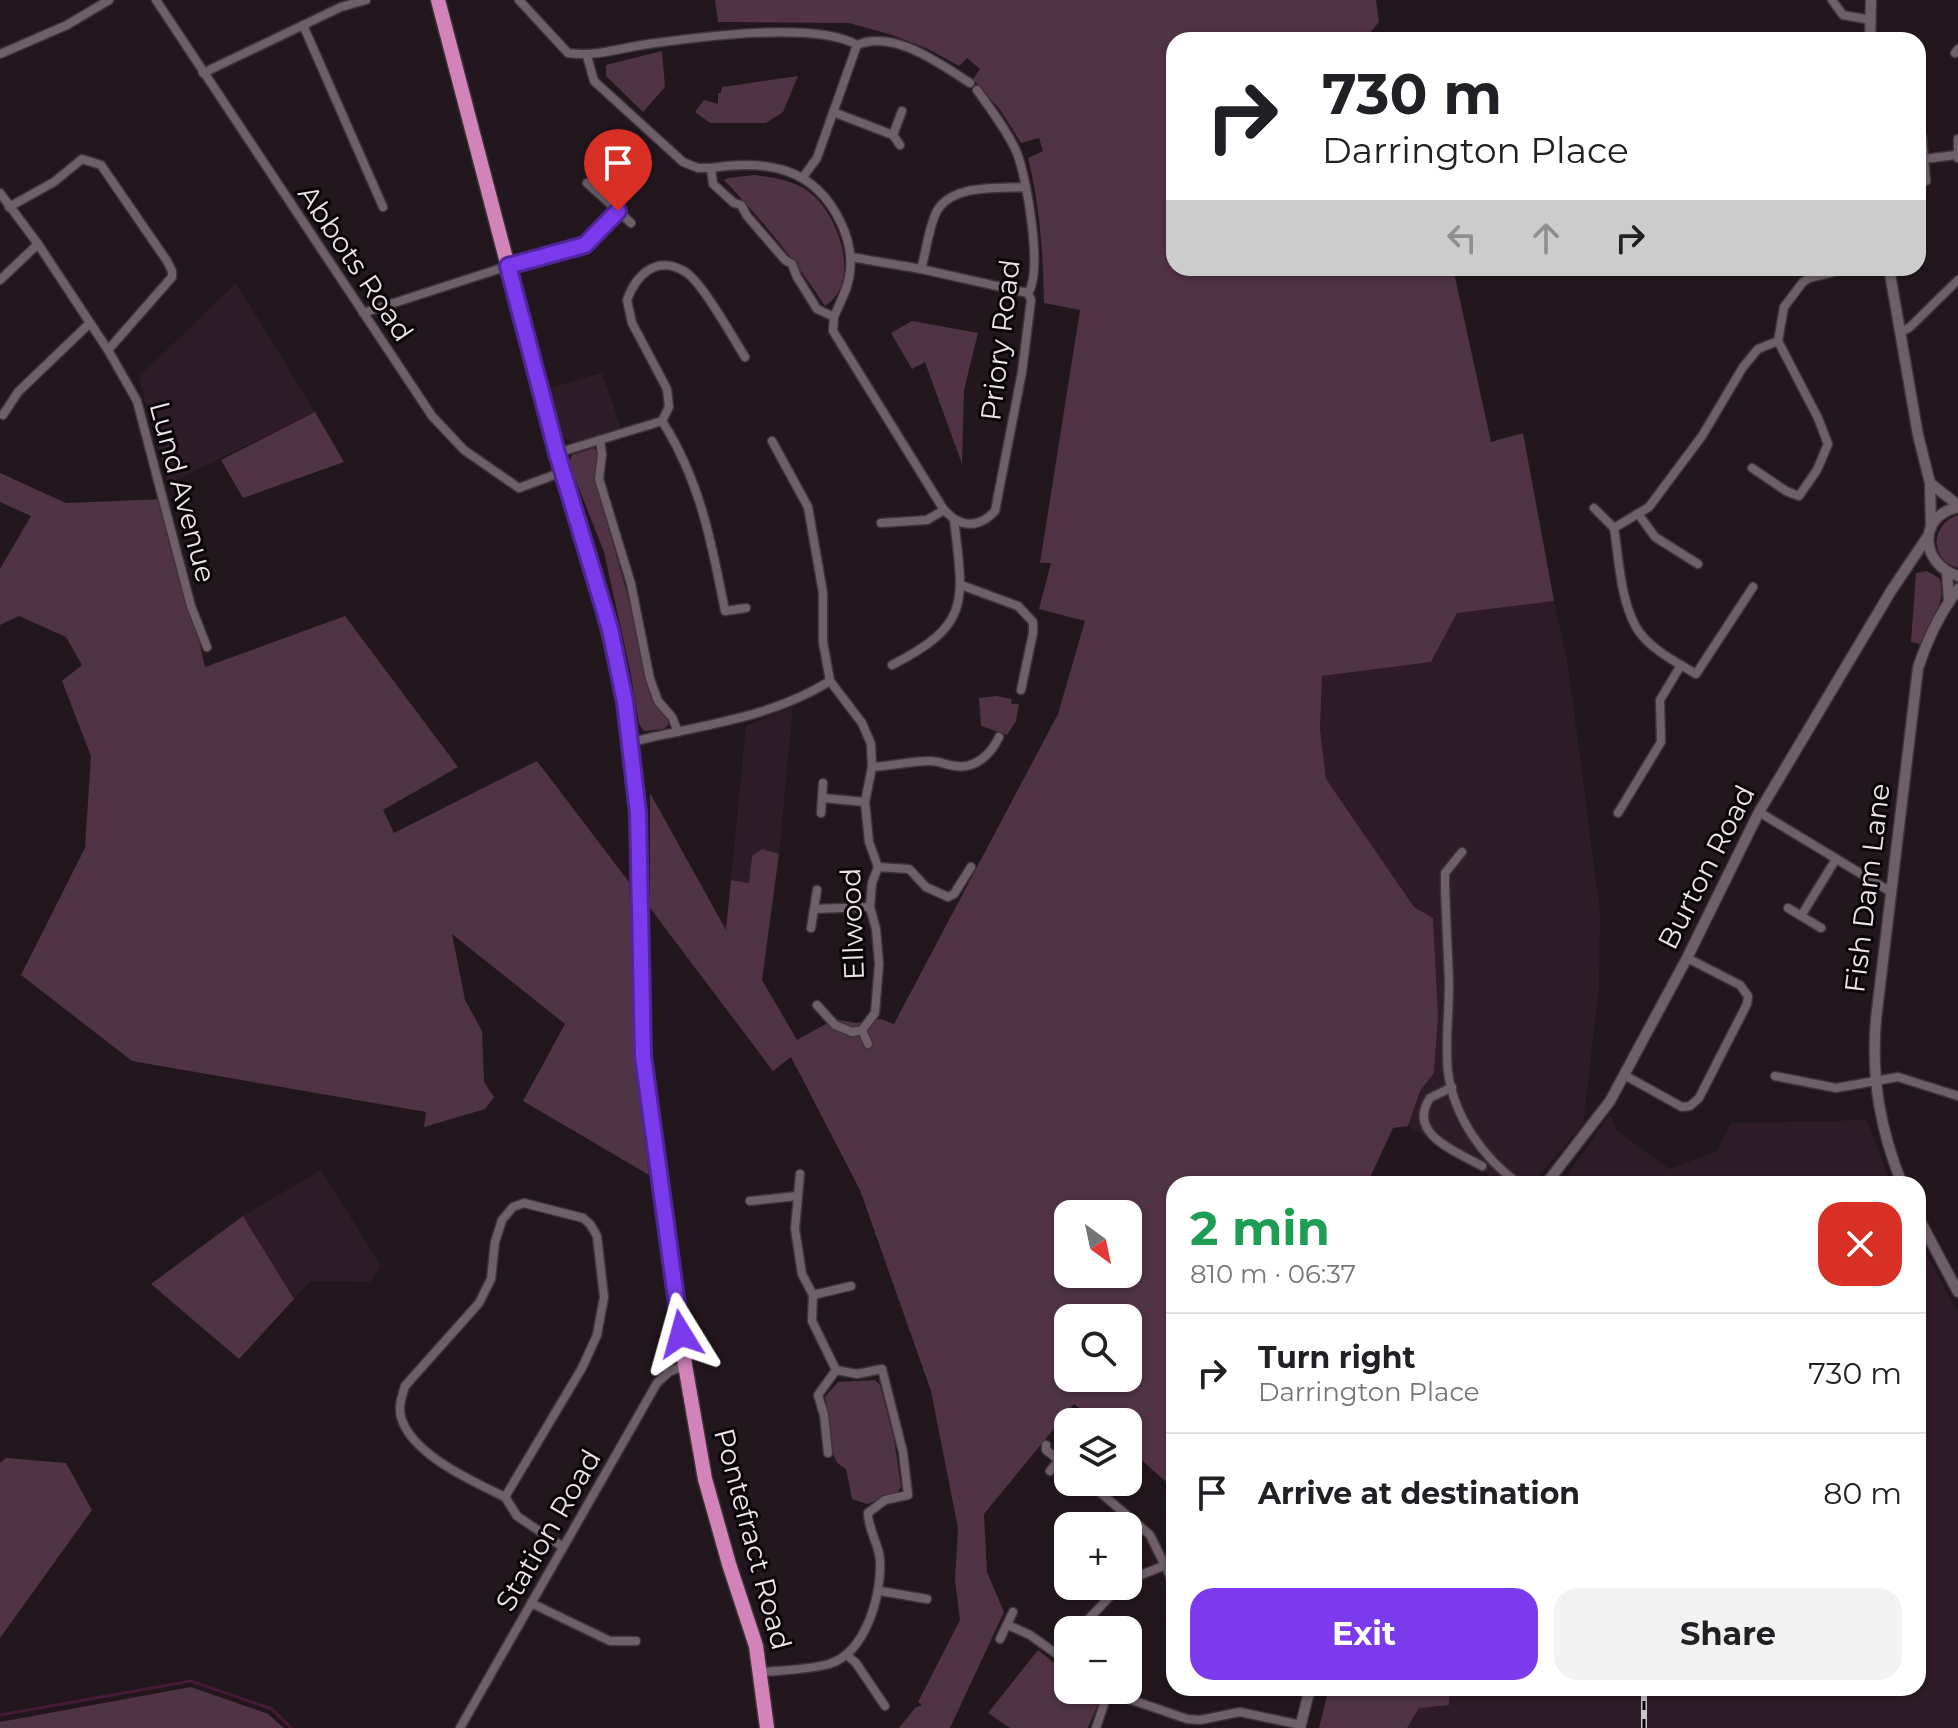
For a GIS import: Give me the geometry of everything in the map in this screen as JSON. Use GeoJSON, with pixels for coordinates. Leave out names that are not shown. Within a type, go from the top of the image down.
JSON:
{"type":"FeatureCollection","features":[{"type":"Feature","properties":{"kind":"highway","name":"Pontefract Road"},"geometry":{"type":"LineString","coordinates":[[438,0],[562,472],[610,629],[631,742],[638,813],[643,1056],[685,1365],[705,1479],[762,1672],[767,1728]]}},
{"type":"Feature","properties":{"kind":"street"},"geometry":{"type":"LineString","coordinates":[[0,54],[67,25],[109,0]]}},
{"type":"Feature","properties":{"kind":"street","name":"Abbots Road"},"geometry":{"type":"LineString","coordinates":[[156,0],[432,416],[464,450],[519,488],[562,472]]}},
{"type":"Feature","properties":{"kind":"street"},"geometry":{"type":"LineString","coordinates":[[203,73],[341,7],[366,0]]}},
{"type":"Feature","properties":{"kind":"street"},"geometry":{"type":"LineString","coordinates":[[519,0],[568,53],[587,56],[594,81],[683,162],[698,168],[753,164],[803,177],[826,198],[837,214],[851,257],[847,288],[834,317],[833,331],[944,510],[954,519],[961,585],[959,604],[947,626],[924,648],[892,665]]}},
{"type":"Feature","properties":{"kind":"street"},"geometry":{"type":"LineString","coordinates":[[1832,0],[1843,15],[1871,20]]}},
{"type":"Feature","properties":{"kind":"street"},"geometry":{"type":"LineString","coordinates":[[1870,32],[1871,0]]}},
{"type":"Feature","properties":{"kind":"street"},"geometry":{"type":"LineString","coordinates":[[303,25],[383,207]]}},
{"type":"Feature","properties":{"kind":"street","name":"Priory Road"},"geometry":{"type":"LineString","coordinates":[[587,56],[646,44],[741,33],[826,34],[857,45],[868,40],[899,45],[939,63],[973,87],[1002,124],[1017,154],[1026,187],[1032,230],[1034,276],[1028,293],[1031,300],[1022,372],[995,511],[988,519],[978,523],[964,525],[954,519]]}},
{"type":"Feature","properties":{"kind":"street"},"geometry":{"type":"LineString","coordinates":[[803,177],[817,158],[857,45]]}},
{"type":"Feature","properties":{"kind":"street"},"geometry":{"type":"LineString","coordinates":[[893,135],[902,111]]}},
{"type":"Feature","properties":{"kind":"street"},"geometry":{"type":"LineString","coordinates":[[833,112],[893,135],[900,145]]}},
{"type":"Feature","properties":{"kind":"street"},"geometry":{"type":"LineString","coordinates":[[1926,159],[1957,157],[1958,139]]}},
{"type":"Feature","properties":{"kind":"street"},"geometry":{"type":"LineString","coordinates":[[9,207],[54,182],[82,159],[101,165],[172,271],[172,277],[108,350]]}},
{"type":"Feature","properties":{"kind":"street"},"geometry":{"type":"LineString","coordinates":[[711,168],[713,184],[734,203],[741,205],[785,260],[792,264],[817,309],[834,317]]}},
{"type":"Feature","properties":{"kind":"street"},"geometry":{"type":"LineString","coordinates":[[587,183],[631,223]]}},
{"type":"Feature","properties":{"kind":"street"},"geometry":{"type":"LineString","coordinates":[[921,269],[935,214],[949,198],[970,192],[1026,187]]}},
{"type":"Feature","properties":{"kind":"street","name":"Lund Avenue"},"geometry":{"type":"LineString","coordinates":[[0,193],[38,244],[108,350],[137,401],[191,606],[207,647]]}},
{"type":"Feature","properties":{"kind":"street"},"geometry":{"type":"LineString","coordinates":[[363,313],[508,266],[585,245],[618,211]]}},
{"type":"Feature","properties":{"kind":"street"},"geometry":{"type":"LineString","coordinates":[[0,280],[38,244]]}},
{"type":"Feature","properties":{"kind":"street"},"geometry":{"type":"LineString","coordinates":[[851,257],[1028,293]]}},
{"type":"Feature","properties":{"kind":"street"},"geometry":{"type":"LineString","coordinates":[[557,453],[662,421],[669,407],[667,389],[632,323],[627,300],[640,275],[662,265],[683,270],[701,290],[745,357]]}},
{"type":"Feature","properties":{"kind":"street"},"geometry":{"type":"LineString","coordinates":[[1752,468],[1799,496],[1817,470],[1828,444],[1778,341],[1784,307],[1809,278],[1817,276]]}},
{"type":"Feature","properties":{"kind":"street"},"geometry":{"type":"LineString","coordinates":[[1890,276],[1918,435],[1930,483],[1930,552],[1948,571],[1949,602]]}},
{"type":"Feature","properties":{"kind":"street"},"geometry":{"type":"LineString","coordinates":[[1900,333],[1958,280]]}},
{"type":"Feature","properties":{"kind":"street"},"geometry":{"type":"LineString","coordinates":[[3,415],[18,392],[90,323]]}},
{"type":"Feature","properties":{"kind":"street"},"geometry":{"type":"LineString","coordinates":[[1614,528],[1649,507],[1702,436],[1743,367],[1758,349],[1778,341]]}},
{"type":"Feature","properties":{"kind":"street"},"geometry":{"type":"LineString","coordinates":[[662,421],[677,445],[707,522],[725,611],[746,608]]}},
{"type":"Feature","properties":{"kind":"street"},"geometry":{"type":"LineString","coordinates":[[600,440],[599,479],[631,584],[650,679],[658,701],[672,717],[678,732]]}},
{"type":"Feature","properties":{"kind":"street"},"geometry":{"type":"LineString","coordinates":[[631,742],[763,713],[796,700],[830,681],[823,642],[823,593],[808,507],[772,441]]}},
{"type":"Feature","properties":{"kind":"street"},"geometry":{"type":"LineString","coordinates":[[1930,483],[1958,506]]}},
{"type":"Feature","properties":{"kind":"street","name":"Burton Road"},"geometry":{"type":"LineString","coordinates":[[1552,1176],[1606,1109],[1626,1076],[1759,812],[1905,568],[1943,513],[1958,506]]}},
{"type":"Feature","properties":{"kind":"street"},"geometry":{"type":"LineString","coordinates":[[1594,508],[1614,528],[1627,603],[1637,629],[1657,649],[1696,674],[1753,587]]}},
{"type":"Feature","properties":{"kind":"street"},"geometry":{"type":"LineString","coordinates":[[881,523],[927,520],[944,510]]}},
{"type":"Feature","properties":{"kind":"street"},"geometry":{"type":"LineString","coordinates":[[1639,515],[1655,537],[1698,564]]}},
{"type":"Feature","properties":{"kind":"street"},"geometry":{"type":"LineString","coordinates":[[1905,568],[1925,563],[1948,571]]}},
{"type":"Feature","properties":{"kind":"street"},"geometry":{"type":"LineString","coordinates":[[961,585],[1018,606],[1033,622],[1021,690]]}},
{"type":"Feature","properties":{"kind":"street","name":"Fish Dam Lane"},"geometry":{"type":"LineString","coordinates":[[1899,1176],[1880,1120],[1873,1051],[1918,668],[1924,648],[1958,589]]}},
{"type":"Feature","properties":{"kind":"street"},"geometry":{"type":"LineString","coordinates":[[1618,813],[1661,742],[1660,700],[1681,665]]}},
{"type":"Feature","properties":{"kind":"street","name":"Ellwood"},"geometry":{"type":"LineString","coordinates":[[817,1005],[835,1025],[852,1032],[862,1030],[875,1013],[879,964],[876,929],[870,907],[872,883],[878,867],[869,842],[865,802],[872,767],[871,744],[862,723],[830,681]]}},
{"type":"Feature","properties":{"kind":"street"},"geometry":{"type":"LineString","coordinates":[[872,767],[926,761],[941,761],[956,767],[987,757],[999,737]]}},
{"type":"Feature","properties":{"kind":"street"},"geometry":{"type":"LineString","coordinates":[[979,761],[984,771]]}},
{"type":"Feature","properties":{"kind":"street"},"geometry":{"type":"LineString","coordinates":[[821,813],[823,783]]}},
{"type":"Feature","properties":{"kind":"street"},"geometry":{"type":"LineString","coordinates":[[823,798],[865,802]]}},
{"type":"Feature","properties":{"kind":"street"},"geometry":{"type":"LineString","coordinates":[[1759,812],[1891,892]]}},
{"type":"Feature","properties":{"kind":"street"},"geometry":{"type":"LineString","coordinates":[[1462,852],[1445,873],[1449,984],[1447,1063],[1464,1121],[1487,1157],[1510,1176]]}},
{"type":"Feature","properties":{"kind":"street"},"geometry":{"type":"LineString","coordinates":[[1801,916],[1836,859]]}},
{"type":"Feature","properties":{"kind":"street"},"geometry":{"type":"LineString","coordinates":[[878,867],[909,869],[926,887],[948,897],[954,894],[971,867]]}},
{"type":"Feature","properties":{"kind":"street"},"geometry":{"type":"LineString","coordinates":[[811,928],[817,890]]}},
{"type":"Feature","properties":{"kind":"street"},"geometry":{"type":"LineString","coordinates":[[814,909],[870,907]]}},
{"type":"Feature","properties":{"kind":"street"},"geometry":{"type":"LineString","coordinates":[[1788,908],[1821,928]]}},
{"type":"Feature","properties":{"kind":"street"},"geometry":{"type":"LineString","coordinates":[[1626,1076],[1682,1107],[1690,1106],[1699,1098],[1747,1004],[1748,996],[1740,985],[1687,958]]}},
{"type":"Feature","properties":{"kind":"street"},"geometry":{"type":"LineString","coordinates":[[862,1030],[868,1044]]}},
{"type":"Feature","properties":{"kind":"street"},"geometry":{"type":"LineString","coordinates":[[1775,1076],[1836,1088],[1898,1077],[1958,1095]]}},
{"type":"Feature","properties":{"kind":"street"},"geometry":{"type":"LineString","coordinates":[[1452,1087],[1430,1098],[1425,1106],[1425,1126],[1439,1142],[1482,1166]]}},
{"type":"Feature","properties":{"kind":"street"},"geometry":{"type":"LineString","coordinates":[[800,1174],[795,1229],[802,1274],[813,1295],[812,1321],[836,1370]]}},
{"type":"Feature","properties":{"kind":"street"},"geometry":{"type":"LineString","coordinates":[[750,1201],[797,1196]]}},
{"type":"Feature","properties":{"kind":"street"},"geometry":{"type":"LineString","coordinates":[[505,1497],[582,1368],[597,1335],[604,1297],[597,1236],[590,1224],[583,1218],[524,1203],[513,1207],[502,1220],[495,1242],[491,1279],[479,1303],[405,1386],[400,1403],[401,1417],[422,1450],[505,1497],[517,1516],[563,1547]]}},
{"type":"Feature","properties":{"kind":"street"},"geometry":{"type":"LineString","coordinates":[[1926,1232],[1958,1292]]}},
{"type":"Feature","properties":{"kind":"street"},"geometry":{"type":"LineString","coordinates":[[813,1295],[851,1286]]}},
{"type":"Feature","properties":{"kind":"street","name":"Station Road"},"geometry":{"type":"LineString","coordinates":[[460,1728],[657,1383],[669,1372],[685,1365]]}},
{"type":"Feature","properties":{"kind":"street"},"geometry":{"type":"LineString","coordinates":[[762,1672],[831,1664],[847,1655],[868,1625],[880,1591],[880,1555],[868,1523],[868,1513],[885,1500],[908,1495],[903,1452],[882,1369],[857,1374],[836,1370]]}},
{"type":"Feature","properties":{"kind":"street"},"geometry":{"type":"LineString","coordinates":[[828,1453],[824,1415],[818,1395],[836,1370]]}},
{"type":"Feature","properties":{"kind":"street"},"geometry":{"type":"LineString","coordinates":[[1046,1445],[1046,1450],[1054,1456]]}},
{"type":"Feature","properties":{"kind":"street"},"geometry":{"type":"LineString","coordinates":[[1050,1471],[1054,1466]]}},
{"type":"Feature","properties":{"kind":"street"},"geometry":{"type":"LineString","coordinates":[[1104,1496],[1150,1535],[1166,1565],[1142,1574]]}},
{"type":"Feature","properties":{"kind":"street"},"geometry":{"type":"LineString","coordinates":[[880,1591],[927,1599]]}},
{"type":"Feature","properties":{"kind":"street"},"geometry":{"type":"LineString","coordinates":[[1091,1616],[1107,1600]]}},
{"type":"Feature","properties":{"kind":"street"},"geometry":{"type":"LineString","coordinates":[[531,1603],[610,1641],[636,1641]]}},
{"type":"Feature","properties":{"kind":"street"},"geometry":{"type":"LineString","coordinates":[[1000,1639],[1013,1612]]}},
{"type":"Feature","properties":{"kind":"street"},"geometry":{"type":"LineString","coordinates":[[1008,1625],[1054,1652]]}},
{"type":"Feature","properties":{"kind":"street"},"geometry":{"type":"LineString","coordinates":[[847,1655],[885,1706]]}},
{"type":"Feature","properties":{"kind":"street"},"geometry":{"type":"LineString","coordinates":[[1137,1704],[1186,1724],[1240,1712],[1301,1726],[1308,1696]]}},
{"type":"Feature","properties":{"kind":"street"},"geometry":{"type":"LineString","coordinates":[[1096,1728],[1102,1704]]}},
{"type":"Feature","properties":{"kind":"shaded area"},"geometry":{"type":"Polygon","coordinates":[[[715,0],[1376,0],[1379,22],[1371,32],[1166,32],[1166,276],[1455,276],[1491,442],[1523,433],[1554,601],[1457,613],[1431,662],[1322,676],[1320,729],[1326,779],[1414,907],[1433,918],[1438,1016],[1434,1073],[1420,1091],[1408,1126],[1393,1128],[1371,1176],[1166,1176],[1166,1482],[1142,1460],[1142,1408],[1079,1408],[1074,1404],[1071,1408],[1054,1408],[1054,1428],[984,1514],[987,1572],[1004,1612],[950,1728],[899,1728],[915,1708],[922,1705],[918,1702],[960,1620],[955,1580],[958,1528],[931,1391],[860,1190],[791,1057],[773,1071],[650,908],[650,793],[726,930],[731,880],[749,883],[752,856],[762,849],[779,854],[762,980],[797,1040],[835,1019],[856,1023],[881,1019],[894,1024],[1058,714],[1085,621],[1039,609],[1051,563],[1040,563],[1080,310],[1044,303],[1040,230],[1028,158],[1043,151],[1039,138],[1021,143],[1001,111],[973,79],[980,69],[967,58],[959,66],[928,49],[849,23],[718,22],[715,0]]]}},
{"type":"Feature","properties":{"kind":"shaded area"},"geometry":{"type":"Polygon","coordinates":[[[662,51],[665,87],[643,112],[606,76],[606,65],[662,51]]]}},
{"type":"Feature","properties":{"kind":"shaded area"},"geometry":{"type":"Polygon","coordinates":[[[798,76],[783,112],[766,123],[710,123],[695,112],[704,100],[718,104],[718,93],[721,93],[722,87],[798,76]]]}},
{"type":"Feature","properties":{"kind":"shaded area"},"geometry":{"type":"Polygon","coordinates":[[[755,175],[802,187],[829,214],[842,247],[844,265],[843,281],[836,295],[825,306],[778,241],[724,180],[755,175]]]}},
{"type":"Feature","properties":{"kind":"shaded area"},"geometry":{"type":"Polygon","coordinates":[[[236,283],[315,412],[168,484],[139,377],[236,283]]]}},
{"type":"Feature","properties":{"kind":"shaded area"},"geometry":{"type":"Polygon","coordinates":[[[912,321],[978,333],[964,390],[962,464],[925,362],[912,369],[891,333],[912,321]]]}},
{"type":"Feature","properties":{"kind":"shaded area"},"geometry":{"type":"Polygon","coordinates":[[[602,373],[621,428],[574,442],[568,440],[563,436],[549,388],[602,373]]]}},
{"type":"Feature","properties":{"kind":"shaded area"},"geometry":{"type":"Polygon","coordinates":[[[315,412],[344,462],[243,498],[221,460],[315,412]]]}},
{"type":"Feature","properties":{"kind":"shaded area"},"geometry":{"type":"Polygon","coordinates":[[[594,448],[599,455],[596,484],[627,593],[646,676],[657,704],[668,721],[664,729],[644,731],[639,724],[604,552],[569,463],[572,455],[594,448]]]}},
{"type":"Feature","properties":{"kind":"shaded area"},"geometry":{"type":"Polygon","coordinates":[[[0,473],[66,503],[167,499],[205,667],[345,616],[458,767],[383,810],[394,833],[537,761],[629,882],[637,1082],[649,1175],[523,1101],[565,1024],[452,934],[465,1000],[482,1031],[484,1082],[494,1097],[485,1109],[424,1127],[426,1112],[132,1061],[21,975],[85,848],[91,756],[62,681],[82,665],[66,637],[19,616],[0,625],[0,569],[31,516],[0,502],[0,473]]]}},
{"type":"Feature","properties":{"kind":"shaded area"},"geometry":{"type":"Polygon","coordinates":[[[1958,515],[1958,568],[1942,558],[1937,542],[1942,526],[1958,515]]]}},
{"type":"Feature","properties":{"kind":"shaded area"},"geometry":{"type":"Polygon","coordinates":[[[1927,571],[1939,578],[1941,595],[1937,612],[1920,644],[1911,642],[1916,573],[1927,571]]]}},
{"type":"Feature","properties":{"kind":"shaded area"},"geometry":{"type":"Polygon","coordinates":[[[1554,601],[1568,665],[1600,912],[1599,988],[1583,1124],[1539,1176],[1489,1176],[1408,1126],[1420,1091],[1434,1073],[1438,1016],[1433,918],[1414,907],[1326,779],[1320,729],[1322,676],[1431,662],[1457,613],[1554,601]]]}},
{"type":"Feature","properties":{"kind":"shaded area"},"geometry":{"type":"Polygon","coordinates":[[[997,696],[1012,699],[1011,704],[1019,704],[1016,721],[1007,735],[981,726],[979,698],[997,696]]]}},
{"type":"Feature","properties":{"kind":"shaded area"},"geometry":{"type":"Polygon","coordinates":[[[793,707],[779,854],[762,849],[752,857],[749,883],[731,880],[746,726],[793,707]]]}},
{"type":"Feature","properties":{"kind":"shaded area"},"geometry":{"type":"Polygon","coordinates":[[[1610,1114],[1616,1130],[1669,1169],[1717,1151],[1731,1123],[1867,1120],[1888,1176],[1569,1176],[1610,1114]]]}},
{"type":"Feature","properties":{"kind":"shaded area"},"geometry":{"type":"Polygon","coordinates":[[[321,1170],[381,1266],[370,1282],[311,1281],[294,1299],[243,1216],[321,1170]]]}},
{"type":"Feature","properties":{"kind":"shaded area"},"geometry":{"type":"Polygon","coordinates":[[[243,1216],[294,1299],[239,1359],[151,1284],[243,1216]]]}},
{"type":"Feature","properties":{"kind":"shaded area"},"geometry":{"type":"Polygon","coordinates":[[[1926,1254],[1958,1312],[1958,1728],[1407,1728],[1419,1707],[1449,1705],[1450,1696],[1926,1696],[1926,1254]]]}},
{"type":"Feature","properties":{"kind":"shaded area"},"geometry":{"type":"Polygon","coordinates":[[[875,1380],[880,1385],[894,1439],[901,1487],[897,1493],[867,1504],[852,1499],[846,1469],[835,1457],[825,1397],[838,1382],[875,1380]]]}},
{"type":"Feature","properties":{"kind":"shaded area"},"geometry":{"type":"Polygon","coordinates":[[[6,1458],[66,1463],[92,1510],[0,1638],[0,1463],[6,1458]]]}},
{"type":"Feature","properties":{"kind":"shaded area"},"geometry":{"type":"Polygon","coordinates":[[[1038,1650],[1054,1663],[1054,1704],[1098,1704],[1088,1728],[1010,1728],[988,1713],[1038,1650]]]}},
{"type":"Feature","properties":{"kind":"shaded area"},"geometry":{"type":"Polygon","coordinates":[[[191,1687],[268,1714],[284,1728],[0,1728],[0,1722],[191,1687]]]}},
{"type":"Feature","properties":{"kind":"shaded area"},"geometry":{"type":"Polygon","coordinates":[[[1327,1696],[1450,1696],[1449,1705],[1419,1708],[1407,1728],[1319,1728],[1327,1696]]]}},
{"type":"Feature","properties":{"kind":"waterway"},"geometry":{"type":"LineString","coordinates":[[0,1715],[191,1681],[272,1709],[291,1728]]}},
{"type":"Feature","properties":{"kind":"railway"},"geometry":{"type":"LineString","coordinates":[[1644,1696],[1644,1728]]}},
{"type":"Feature","properties":{"kind":"route"},"geometry":{"type":"LineString","coordinates":[[618,211],[585,245],[508,266],[557,453],[610,629],[625,702],[638,813],[643,1056],[681,1334]]}}]}
